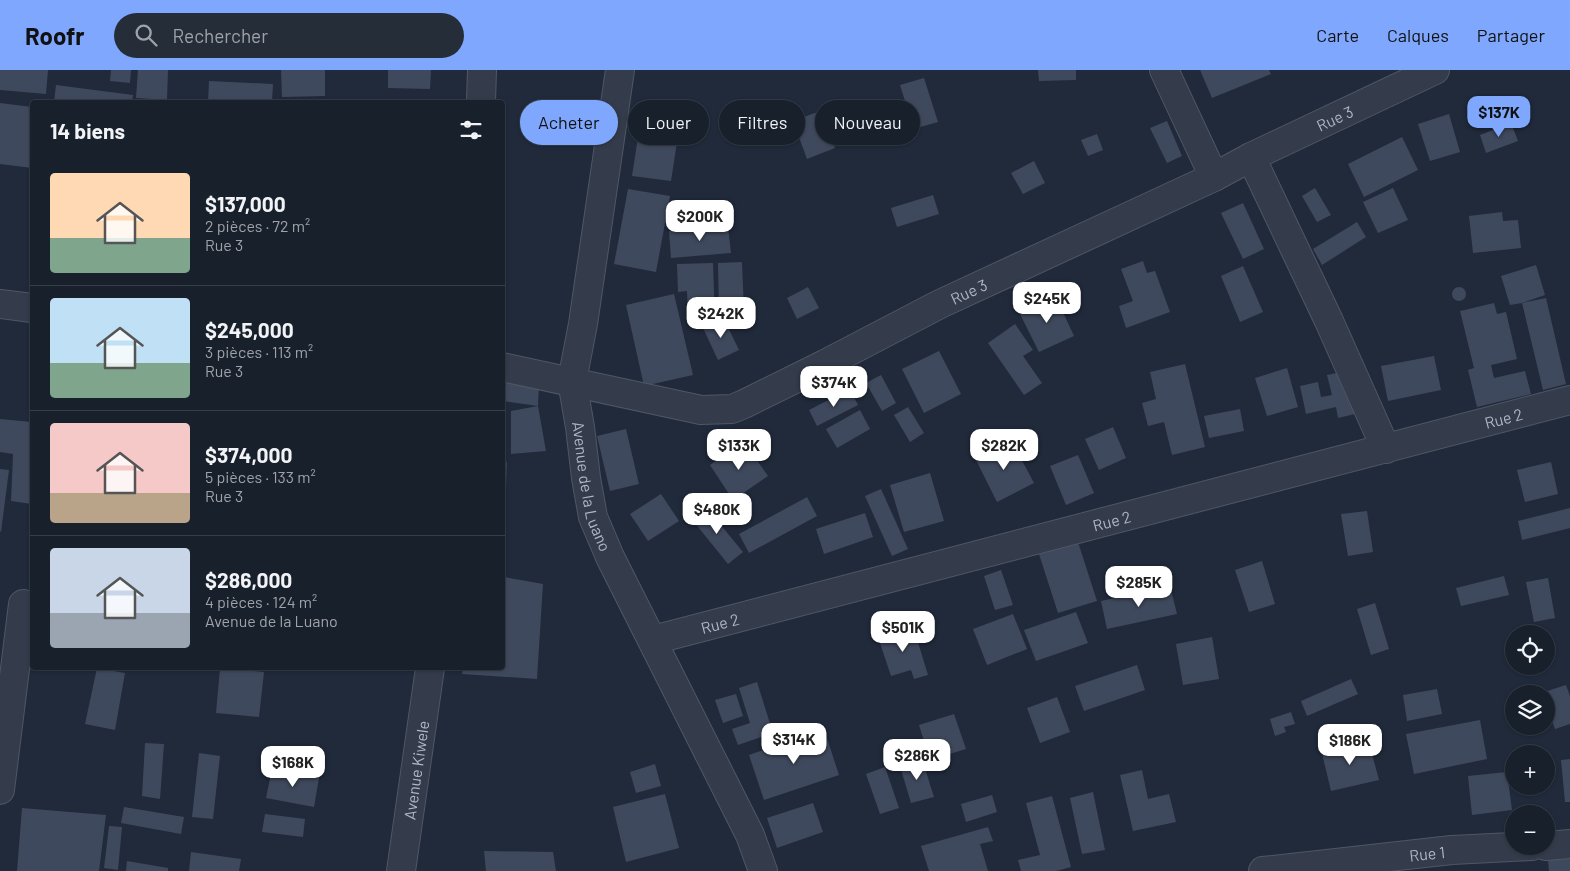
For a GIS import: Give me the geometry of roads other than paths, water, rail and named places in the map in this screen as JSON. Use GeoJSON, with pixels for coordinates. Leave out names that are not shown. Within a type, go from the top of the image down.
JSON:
{"type":"FeatureCollection","features":[{"type":"Feature","properties":{"kind":"street"},"geometry":{"type":"LineString","coordinates":[[481,100],[482,70]]}},
{"type":"Feature","properties":{"kind":"street","name":"Avenue de la Luano"},"geometry":{"type":"LineString","coordinates":[[620,70],[583,324],[572,381],[586,478],[593,517],[610,557],[750,835],[763,871]]}},
{"type":"Feature","properties":{"kind":"street"},"geometry":{"type":"LineString","coordinates":[[1164,70],[1214,177]]}},
{"type":"Feature","properties":{"kind":"street","name":"Rue 3"},"geometry":{"type":"LineString","coordinates":[[505,368],[701,410],[732,409],[825,364],[940,304],[1214,177],[1251,157],[1436,70]]}},
{"type":"Feature","properties":{"kind":"street"},"geometry":{"type":"LineString","coordinates":[[1251,157],[1329,321],[1386,449]]}},
{"type":"Feature","properties":{"kind":"street"},"geometry":{"type":"LineString","coordinates":[[0,304],[30,308]]}},
{"type":"Feature","properties":{"kind":"street","name":"Rue 2"},"geometry":{"type":"LineString","coordinates":[[653,640],[1570,400]]}},
{"type":"Feature","properties":{"kind":"street"},"geometry":{"type":"LineString","coordinates":[[0,790],[18,603]]}},
{"type":"Feature","properties":{"kind":"street","name":"Avenue Kiwele"},"geometry":{"type":"LineString","coordinates":[[401,871],[430,670]]}},
{"type":"Feature","properties":{"kind":"street"},"geometry":{"type":"LineString","coordinates":[[1555,845],[1570,844]]}},
{"type":"Feature","properties":{"kind":"street","name":"Rue 1"},"geometry":{"type":"LineString","coordinates":[[1263,871],[1452,850],[1505,847]]}}]}
